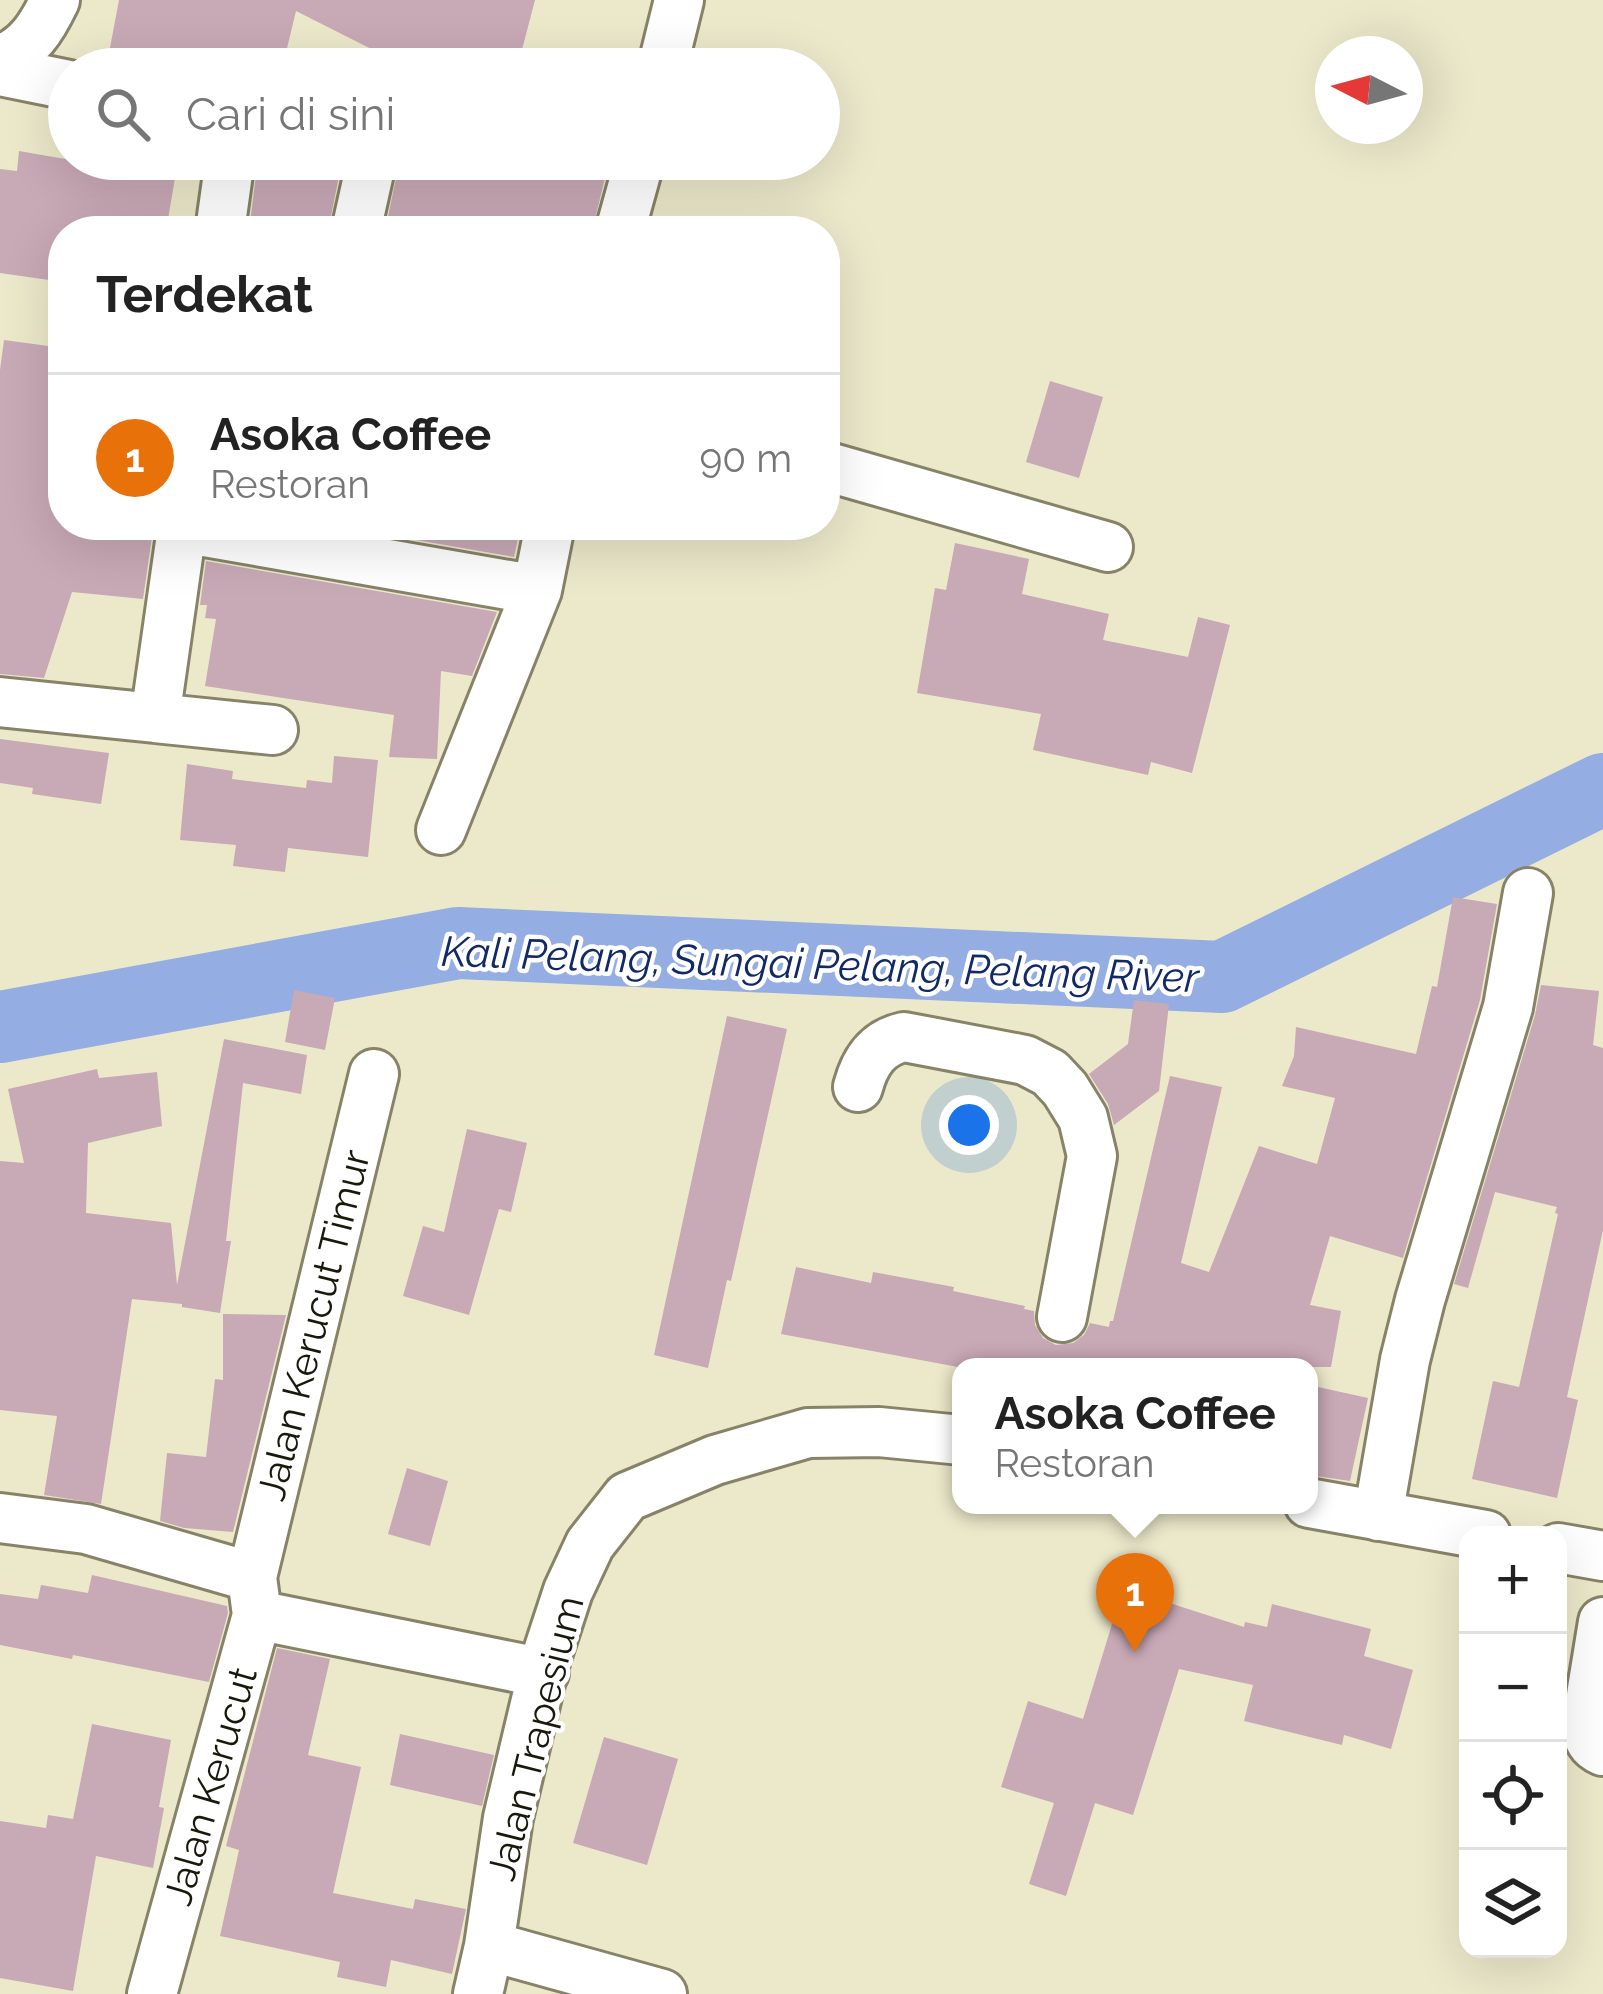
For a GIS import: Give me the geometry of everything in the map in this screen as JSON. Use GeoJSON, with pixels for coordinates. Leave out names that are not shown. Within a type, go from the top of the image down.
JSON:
{"type":"FeatureCollection","features":[{"type":"Feature","properties":{"kind":"street"},"geometry":{"type":"LineString","coordinates":[[0,60],[15,54],[41,30],[56,0]]}},
{"type":"Feature","properties":{"kind":"street"},"geometry":{"type":"LineString","coordinates":[[667,48],[679,0]]}},
{"type":"Feature","properties":{"kind":"street"},"geometry":{"type":"LineString","coordinates":[[0,71],[48,81]]}},
{"type":"Feature","properties":{"kind":"street"},"geometry":{"type":"LineString","coordinates":[[222,216],[227,180]]}},
{"type":"Feature","properties":{"kind":"street"},"geometry":{"type":"LineString","coordinates":[[359,216],[367,180]]}},
{"type":"Feature","properties":{"kind":"street"},"geometry":{"type":"LineString","coordinates":[[623,216],[629,180]]}},
{"type":"Feature","properties":{"kind":"street"},"geometry":{"type":"LineString","coordinates":[[840,470],[1108,547]]}},
{"type":"Feature","properties":{"kind":"street"},"geometry":{"type":"LineString","coordinates":[[155,718],[180,540]]}},
{"type":"Feature","properties":{"kind":"street"},"geometry":{"type":"LineString","coordinates":[[291,540],[537,590]]}},
{"type":"Feature","properties":{"kind":"street"},"geometry":{"type":"LineString","coordinates":[[441,830],[537,590],[547,540]]}},
{"type":"Feature","properties":{"kind":"street"},"geometry":{"type":"LineString","coordinates":[[0,702],[273,730]]}},
{"type":"Feature","properties":{"kind":"street"},"geometry":{"type":"LineString","coordinates":[[1378,1516],[1405,1360],[1508,1007],[1528,893]]}},
{"type":"Feature","properties":{"kind":"street"},"geometry":{"type":"LineString","coordinates":[[858,1088],[863,1067],[879,1048],[904,1037],[1025,1060],[1050,1073],[1065,1089],[1083,1118],[1092,1156],[1062,1317]]}},
{"type":"Feature","properties":{"kind":"street","name":"Jalan Kerucut Timur"},"geometry":{"type":"LineString","coordinates":[[255,1596],[374,1074]]}},
{"type":"Feature","properties":{"kind":"street","name":"Jalan Trapesium"},"geometry":{"type":"LineString","coordinates":[[478,1994],[508,1819],[568,1591],[590,1544],[627,1497],[715,1460],[808,1433],[952,1438]]}},
{"type":"Feature","properties":{"kind":"street"},"geometry":{"type":"LineString","coordinates":[[1318,1505],[1459,1530]]}},
{"type":"Feature","properties":{"kind":"street"},"geometry":{"type":"LineString","coordinates":[[0,1518],[86,1529],[370,1639],[544,1673]]}},
{"type":"Feature","properties":{"kind":"street"},"geometry":{"type":"LineString","coordinates":[[1567,1550],[1603,1556]]}},
{"type":"Feature","properties":{"kind":"street","name":"Jalan Kerucut"},"geometry":{"type":"LineString","coordinates":[[152,1994],[255,1596]]}},
{"type":"Feature","properties":{"kind":"street"},"geometry":{"type":"LineString","coordinates":[[1603,1622],[1586,1726],[1594,1747],[1603,1751]]}},
{"type":"Feature","properties":{"kind":"street"},"geometry":{"type":"LineString","coordinates":[[489,1946],[662,1994]]}},
{"type":"Feature","properties":{"kind":"building"},"geometry":{"type":"Polygon","coordinates":[[[119,0],[535,0],[522,48],[369,48],[296,11],[287,48],[110,48],[119,0]]]}},
{"type":"Feature","properties":{"kind":"building"},"geometry":{"type":"Polygon","coordinates":[[[19,151],[48,156],[48,180],[175,180],[169,216],[48,216],[48,280],[0,273],[0,169],[17,171],[19,151]]]}},
{"type":"Feature","properties":{"kind":"building"},"geometry":{"type":"Polygon","coordinates":[[[255,180],[338,180],[331,216],[251,216],[255,180]]]}},
{"type":"Feature","properties":{"kind":"building"},"geometry":{"type":"Polygon","coordinates":[[[396,180],[605,180],[596,216],[388,216],[396,180]]]}},
{"type":"Feature","properties":{"kind":"building"},"geometry":{"type":"Polygon","coordinates":[[[4,340],[48,346],[48,540],[152,540],[143,599],[72,592],[44,678],[0,674],[0,370],[4,340]]]}},
{"type":"Feature","properties":{"kind":"building"},"geometry":{"type":"Polygon","coordinates":[[[1050,381],[1103,397],[1079,478],[1026,462],[1050,381]]]}},
{"type":"Feature","properties":{"kind":"building"},"geometry":{"type":"Polygon","coordinates":[[[416,540],[518,540],[514,557],[416,540]]]}},
{"type":"Feature","properties":{"kind":"building"},"geometry":{"type":"Polygon","coordinates":[[[955,543],[1029,559],[1022,594],[1109,614],[1103,640],[1188,657],[1198,617],[1230,625],[1192,773],[1151,762],[1148,775],[1033,750],[1041,714],[917,693],[935,588],[946,590],[955,543]]]}},
{"type":"Feature","properties":{"kind":"building"},"geometry":{"type":"Polygon","coordinates":[[[206,561],[497,612],[472,676],[441,671],[437,759],[389,757],[394,715],[205,686],[216,619],[205,618],[207,605],[200,605],[206,561]]]}},
{"type":"Feature","properties":{"kind":"building"},"geometry":{"type":"Polygon","coordinates":[[[0,739],[109,753],[101,804],[32,794],[33,788],[0,783],[0,739]]]}},
{"type":"Feature","properties":{"kind":"building"},"geometry":{"type":"Polygon","coordinates":[[[334,756],[378,760],[368,857],[288,848],[285,872],[233,866],[236,845],[180,840],[187,764],[233,771],[232,779],[306,788],[307,780],[332,783],[334,756]]]}},
{"type":"Feature","properties":{"kind":"building"},"geometry":{"type":"Polygon","coordinates":[[[1453,897],[1497,904],[1480,1000],[1403,1258],[1330,1236],[1310,1305],[1341,1311],[1331,1367],[1318,1367],[1318,1358],[952,1358],[952,1366],[781,1334],[796,1267],[871,1283],[873,1272],[1025,1306],[1034,1311],[1043,1338],[1056,1345],[1073,1343],[1090,1323],[1109,1327],[1170,1076],[1222,1087],[1181,1263],[1209,1272],[1259,1146],[1317,1164],[1335,1098],[1282,1086],[1294,1056],[1296,1027],[1416,1054],[1432,986],[1437,987],[1453,897]]]}},
{"type":"Feature","properties":{"kind":"building"},"geometry":{"type":"Polygon","coordinates":[[[1541,985],[1599,991],[1593,1045],[1603,1048],[1603,1230],[1567,1397],[1578,1400],[1557,1498],[1472,1479],[1493,1381],[1519,1387],[1557,1207],[1495,1192],[1468,1288],[1454,1284],[1541,985]]]}},
{"type":"Feature","properties":{"kind":"building"},"geometry":{"type":"Polygon","coordinates":[[[294,990],[335,998],[325,1050],[285,1042],[294,990]]]}},
{"type":"Feature","properties":{"kind":"building"},"geometry":{"type":"Polygon","coordinates":[[[1134,1000],[1169,1004],[1159,1091],[1114,1125],[1108,1104],[1089,1074],[1128,1044],[1134,1000]]]}},
{"type":"Feature","properties":{"kind":"building"},"geometry":{"type":"Polygon","coordinates":[[[727,1016],[787,1029],[708,1368],[654,1355],[727,1016]]]}},
{"type":"Feature","properties":{"kind":"building"},"geometry":{"type":"Polygon","coordinates":[[[224,1039],[307,1055],[301,1094],[243,1083],[226,1241],[231,1241],[220,1313],[132,1299],[101,1504],[44,1495],[57,1416],[0,1410],[0,1161],[24,1163],[8,1089],[97,1069],[99,1078],[157,1072],[162,1126],[88,1143],[86,1213],[171,1223],[177,1285],[224,1039]]]}},
{"type":"Feature","properties":{"kind":"building"},"geometry":{"type":"Polygon","coordinates":[[[467,1129],[527,1143],[511,1212],[499,1209],[469,1315],[403,1296],[423,1226],[444,1232],[467,1129]]]}},
{"type":"Feature","properties":{"kind":"building"},"geometry":{"type":"Polygon","coordinates":[[[223,1314],[286,1315],[233,1532],[160,1521],[167,1453],[206,1457],[215,1379],[223,1380],[223,1314]]]}},
{"type":"Feature","properties":{"kind":"building"},"geometry":{"type":"Polygon","coordinates":[[[1318,1387],[1368,1398],[1350,1481],[1318,1476],[1318,1387]]]}},
{"type":"Feature","properties":{"kind":"building"},"geometry":{"type":"Polygon","coordinates":[[[407,1468],[448,1481],[430,1546],[388,1534],[407,1468]]]}},
{"type":"Feature","properties":{"kind":"building"},"geometry":{"type":"Polygon","coordinates":[[[92,1575],[227,1606],[209,1682],[0,1645],[0,1594],[38,1599],[41,1585],[88,1593],[92,1575]]]}},
{"type":"Feature","properties":{"kind":"building"},"geometry":{"type":"Polygon","coordinates":[[[1123,1588],[1244,1627],[1245,1622],[1267,1627],[1272,1604],[1371,1629],[1364,1656],[1413,1670],[1391,1749],[1344,1735],[1342,1745],[1244,1721],[1253,1685],[1179,1669],[1133,1815],[1095,1803],[1066,1896],[1029,1884],[1054,1803],[1001,1787],[1028,1701],[1083,1719],[1123,1588]]]}},
{"type":"Feature","properties":{"kind":"building"},"geometry":{"type":"Polygon","coordinates":[[[277,1648],[330,1659],[308,1755],[361,1767],[333,1893],[413,1909],[415,1899],[466,1909],[452,1974],[391,1960],[386,1987],[337,1977],[340,1962],[220,1936],[239,1850],[226,1846],[277,1648]]]}},
{"type":"Feature","properties":{"kind":"building"},"geometry":{"type":"Polygon","coordinates":[[[92,1724],[171,1740],[153,1868],[96,1856],[73,1991],[0,1978],[0,1821],[46,1828],[48,1815],[73,1819],[92,1724]]]}},
{"type":"Feature","properties":{"kind":"building"},"geometry":{"type":"Polygon","coordinates":[[[400,1734],[494,1755],[482,1806],[390,1785],[400,1734]]]}},
{"type":"Feature","properties":{"kind":"building"},"geometry":{"type":"Polygon","coordinates":[[[604,1737],[678,1759],[647,1865],[573,1843],[604,1737]]]}},
{"type":"Feature","properties":{"kind":"waterway","name":"Kali Pelang, Sungai Pelang, Pelang River"},"geometry":{"type":"LineString","coordinates":[[0,1027],[458,943],[1222,977],[1603,789]]}},
{"type":"Feature","properties":{"kind":"place","name":"Asoka Coffee"},"geometry":{"type":"Point","coordinates":[1135,1652]}}]}
